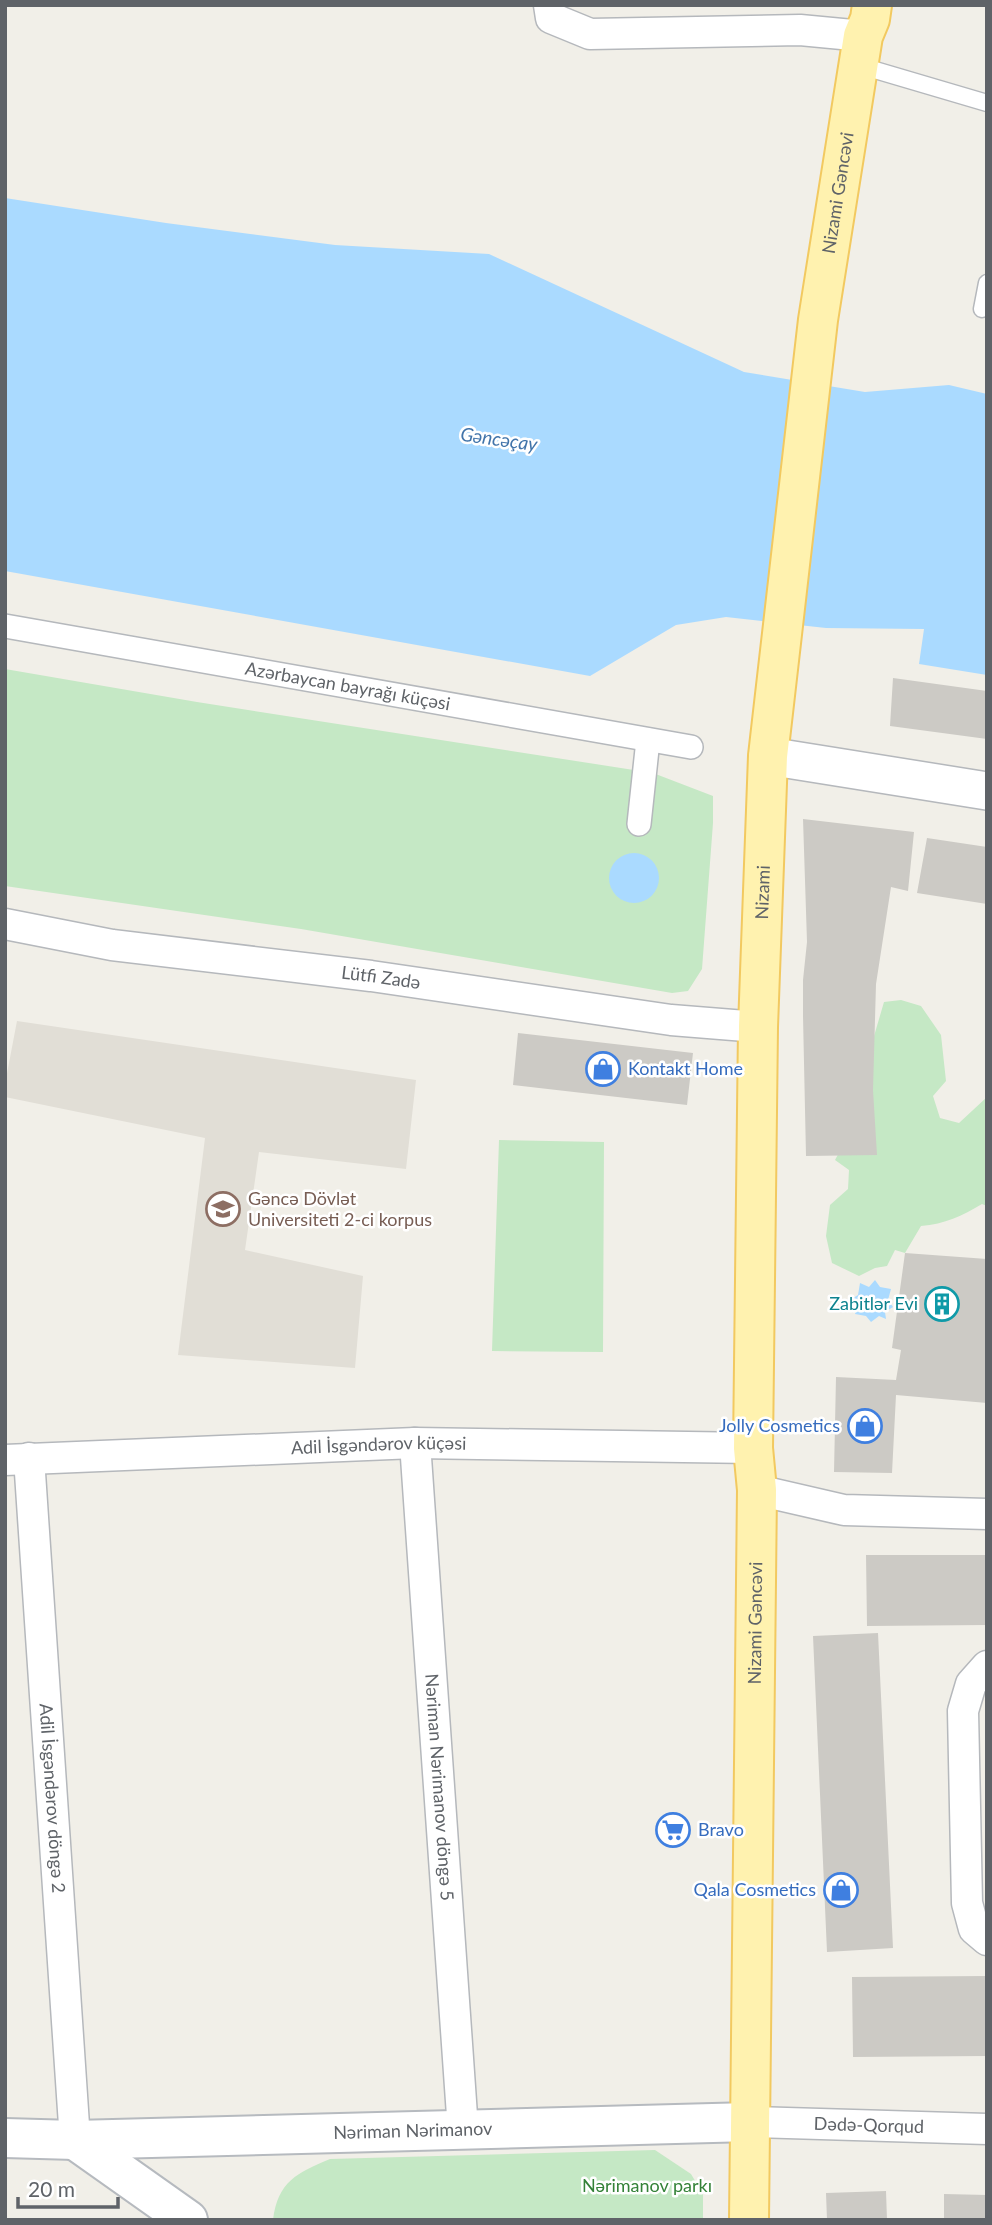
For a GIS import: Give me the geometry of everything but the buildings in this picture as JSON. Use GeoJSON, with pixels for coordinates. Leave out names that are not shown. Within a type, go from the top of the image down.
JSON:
{"type":"FeatureCollection","features":[{"type":"Feature","properties":{"kind":"main road","name":"Nizami Gəncəvi"},"geometry":{"type":"LineString","coordinates":[[779,656],[818,320],[864,36]]}},
{"type":"Feature","properties":{"kind":"main road","name":"Nizami"},"geometry":{"type":"LineString","coordinates":[[758,1027],[768,756],[779,656]]}},
{"type":"Feature","properties":{"kind":"main road","name":"Nizami Gəncəvi"},"geometry":{"type":"LineString","coordinates":[[749,2220],[757,1490],[753,1448],[758,1027]]}},
{"type":"Feature","properties":{"kind":"main road","name":"Nəriman Nərimanov"},"geometry":{"type":"LineString","coordinates":[[5,2138],[75,2140],[750,2122]]}},
{"type":"Feature","properties":{"kind":"main road"},"geometry":{"type":"LineString","coordinates":[[75,2140],[188,2220]]}},
{"type":"Feature","properties":{"kind":"street"},"geometry":{"type":"LineString","coordinates":[[550,5],[551,18],[590,34],[800,30],[864,36]]}},
{"type":"Feature","properties":{"kind":"street","name":"Azərbaycan bayrağı küçəsi"},"geometry":{"type":"LineString","coordinates":[[5,626],[691,747]]}},
{"type":"Feature","properties":{"kind":"street"},"geometry":{"type":"LineString","coordinates":[[639,824],[648,740]]}},
{"type":"Feature","properties":{"kind":"street"},"geometry":{"type":"LineString","coordinates":[[768,756],[987,791]]}},
{"type":"Feature","properties":{"kind":"street","name":"Lütfi Zadə"},"geometry":{"type":"LineString","coordinates":[[5,924],[112,945],[371,976],[671,1020],[758,1027]]}},
{"type":"Feature","properties":{"kind":"street","name":"Adil İsgəndərov küçəsi"},"geometry":{"type":"LineString","coordinates":[[17,1459],[415,1443],[753,1448]]}},
{"type":"Feature","properties":{"kind":"street","name":"Nəriman Nərimanov döngə 5"},"geometry":{"type":"LineString","coordinates":[[415,1443],[463,2130]]}},
{"type":"Feature","properties":{"kind":"street","name":"Adil İsgəndərov döngə 2"},"geometry":{"type":"LineString","coordinates":[[17,1459],[75,2140]]}},
{"type":"Feature","properties":{"kind":"street"},"geometry":{"type":"LineString","coordinates":[[757,1490],[844,1510],[987,1514]]}},
{"type":"Feature","properties":{"kind":"street"},"geometry":{"type":"LineString","coordinates":[[987,1666],[971,1684],[962,1711],[967,1903],[974,1928],[987,1940]]}},
{"type":"Feature","properties":{"kind":"street","name":"Dədə-Qorqud"},"geometry":{"type":"LineString","coordinates":[[750,2122],[987,2129]]}},
{"type":"Feature","properties":{"kind":"lane"},"geometry":{"type":"LineString","coordinates":[[864,36],[987,103]]}},
{"type":"Feature","properties":{"kind":"lane"},"geometry":{"type":"LineString","coordinates":[[982,309],[987,283]]}},
{"type":"Feature","properties":{"kind":"shaded area","name":"Gəncə Dövlət Universiteti 2-ci korpus"},"geometry":{"type":"Polygon","coordinates":[[[17,1021],[416,1080],[406,1169],[259,1152],[245,1250],[363,1276],[355,1368],[178,1355],[205,1138],[5,1097],[17,1021]]]}},
{"type":"Feature","properties":{"kind":"green space"},"geometry":{"type":"Polygon","coordinates":[[[5,669],[197,702],[653,773],[713,796],[702,969],[688,991],[672,993],[301,929],[5,886],[5,669]]]}},
{"type":"Feature","properties":{"kind":"green space"},"geometry":{"type":"Polygon","coordinates":[[[901,1000],[921,1006],[941,1035],[946,1081],[933,1096],[940,1118],[959,1123],[987,1097],[987,1206],[982,1204],[953,1219],[921,1226],[905,1253],[895,1250],[887,1266],[875,1268],[859,1276],[832,1263],[826,1236],[830,1205],[848,1189],[849,1170],[835,1160],[841,1149],[884,1002],[901,1000]]]}},
{"type":"Feature","properties":{"kind":"green space"},"geometry":{"type":"Polygon","coordinates":[[[499,1140],[604,1142],[603,1352],[492,1351],[499,1140]]]}},
{"type":"Feature","properties":{"kind":"green space","name":"Nərimanov parkı"},"geometry":{"type":"Polygon","coordinates":[[[655,2150],[691,2174],[703,2194],[703,2220],[273,2220],[279,2196],[291,2180],[330,2159],[655,2150]]]}},
{"type":"Feature","properties":{"kind":"water","name":"Gəncəçay"},"geometry":{"type":"Polygon","coordinates":[[[5,198],[335,245],[489,254],[744,372],[865,392],[949,385],[987,394],[987,675],[919,664],[924,629],[826,628],[726,617],[676,625],[590,676],[5,571],[5,198]]]}},
{"type":"Feature","properties":{"kind":"water"},"geometry":{"type":"Polygon","coordinates":[[[634,853],[651,861],[659,878],[651,895],[634,903],[617,895],[609,878],[617,861],[634,853]]]}},
{"type":"Feature","properties":{"kind":"water"},"geometry":{"type":"Polygon","coordinates":[[[875,1280],[880,1287],[891,1289],[888,1300],[893,1307],[885,1312],[886,1319],[879,1316],[871,1322],[866,1316],[855,1314],[858,1306],[850,1300],[858,1295],[860,1283],[869,1287],[875,1280]]]}},
{"type":"Feature","properties":{"kind":"place","name":"Kontakt Home"},"geometry":{"type":"Point","coordinates":[603,1069]}},
{"type":"Feature","properties":{"kind":"place","name":"Gəncə Dövlət Universiteti 2-ci korpus"},"geometry":{"type":"Point","coordinates":[223,1209]}},
{"type":"Feature","properties":{"kind":"place","name":"Zabitlər Evi"},"geometry":{"type":"Point","coordinates":[942,1304]}},
{"type":"Feature","properties":{"kind":"place","name":"Jolly Cosmetics"},"geometry":{"type":"Point","coordinates":[865,1426]}},
{"type":"Feature","properties":{"kind":"place","name":"Bravo"},"geometry":{"type":"Point","coordinates":[673,1830]}},
{"type":"Feature","properties":{"kind":"place","name":"Qala Cosmetics"},"geometry":{"type":"Point","coordinates":[841,1890]}}]}
